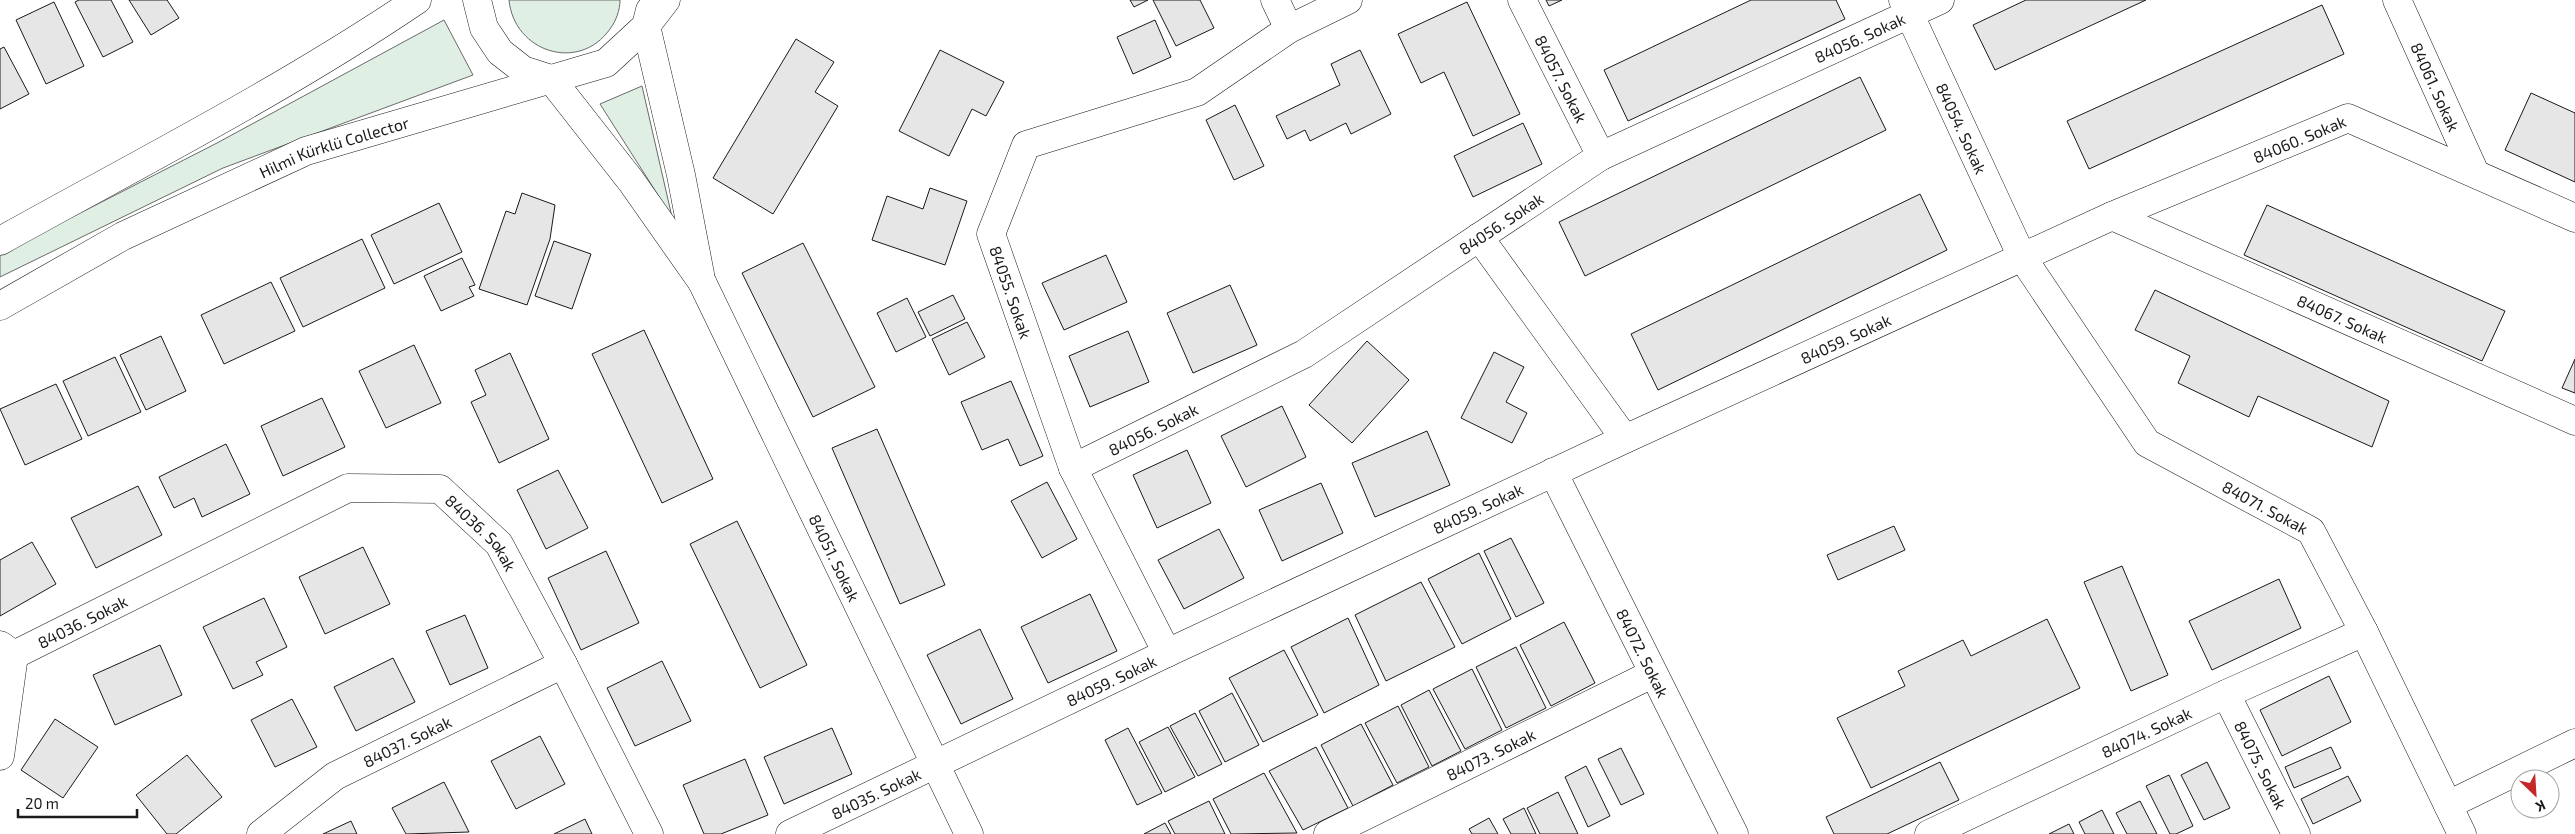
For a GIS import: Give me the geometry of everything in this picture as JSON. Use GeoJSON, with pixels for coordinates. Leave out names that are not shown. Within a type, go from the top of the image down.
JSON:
{"type":"FeatureCollection","features":[{"type":"Feature","properties":{"kind":"street"},"geometry":{"type":"LineString","coordinates":[[0,241],[270,91],[369,32],[417,0]]}},
{"type":"Feature","properties":{"kind":"street"},"geometry":{"type":"LineString","coordinates":[[477,0],[484,28],[500,52],[523,70],[551,79],[631,181],[702,282]]}},
{"type":"Feature","properties":{"kind":"street","name":"Hilmi Kürklü Collector"},"geometry":{"type":"LineString","coordinates":[[0,306],[123,236],[306,151],[606,63],[649,13],[666,0]]}},
{"type":"Feature","properties":{"kind":"street"},"geometry":{"type":"LineString","coordinates":[[1275,0],[1290,29]]}},
{"type":"Feature","properties":{"kind":"street","name":"84055. Sokak"},"geometry":{"type":"LineString","coordinates":[[1167,652],[1073,468],[991,234],[1026,145],[1197,92],[1290,29],[1348,0]]}},
{"type":"Feature","properties":{"kind":"street","name":"84057. Sokak"},"geometry":{"type":"LineString","coordinates":[[1522,0],[1601,156]]}},
{"type":"Feature","properties":{"kind":"street","name":"84056. Sokak"},"geometry":{"type":"LineString","coordinates":[[1073,468],[1304,354],[1601,156],[1906,7],[1940,0]]}},
{"type":"Feature","properties":{"kind":"street","name":"84061. Sokak"},"geometry":{"type":"LineString","coordinates":[[2397,0],[2476,173]]}},
{"type":"Feature","properties":{"kind":"street","name":"84054. Sokak"},"geometry":{"type":"LineString","coordinates":[[1906,7],[2022,257]]}},
{"type":"Feature","properties":{"kind":"street"},"geometry":{"type":"LineString","coordinates":[[649,13],[702,282]]}},
{"type":"Feature","properties":{"kind":"street","name":"84060. Sokak"},"geometry":{"type":"LineString","coordinates":[[2022,257],[2112,216],[2348,118],[2575,218]]}},
{"type":"Feature","properties":{"kind":"street","name":"84067. Sokak"},"geometry":{"type":"LineString","coordinates":[[2112,216],[2575,421]]}},
{"type":"Feature","properties":{"kind":"street"},"geometry":{"type":"LineString","coordinates":[[1479,237],[1625,439]]}},
{"type":"Feature","properties":{"kind":"street","name":"84059. Sokak"},"geometry":{"type":"LineString","coordinates":[[936,764],[1167,652],[1553,472],[2022,257]]}},
{"type":"Feature","properties":{"kind":"street","name":"84071. Sokak"},"geometry":{"type":"LineString","coordinates":[[2022,257],[2147,442],[2311,531],[2364,632],[2462,834]]}},
{"type":"Feature","properties":{"kind":"street","name":"84051. Sokak"},"geometry":{"type":"LineString","coordinates":[[702,282],[969,834]]}},
{"type":"Feature","properties":{"kind":"street","name":"84072. Sokak"},"geometry":{"type":"LineString","coordinates":[[1553,472],[1652,674],[1734,834]]}},
{"type":"Feature","properties":{"kind":"street","name":"84036. Sokak"},"geometry":{"type":"LineString","coordinates":[[7,650],[348,488],[440,489],[499,544],[563,664],[649,834]]}},
{"type":"Feature","properties":{"kind":"street","name":"84074. Sokak"},"geometry":{"type":"LineString","coordinates":[[1929,834],[2226,694],[2364,632]]}},
{"type":"Feature","properties":{"kind":"street"},"geometry":{"type":"LineString","coordinates":[[0,756],[7,650]]}},
{"type":"Feature","properties":{"kind":"street","name":"84037. Sokak"},"geometry":{"type":"LineString","coordinates":[[261,834],[335,776],[563,664]]}},
{"type":"Feature","properties":{"kind":"street","name":"84073. Sokak"},"geometry":{"type":"LineString","coordinates":[[1328,834],[1652,674]]}},
{"type":"Feature","properties":{"kind":"street","name":"84075. Sokak"},"geometry":{"type":"LineString","coordinates":[[2226,694],[2296,834]]}},
{"type":"Feature","properties":{"kind":"street"},"geometry":{"type":"LineString","coordinates":[[2448,805],[2575,743]]}},
{"type":"Feature","properties":{"kind":"street","name":"84035. Sokak"},"geometry":{"type":"LineString","coordinates":[[790,834],[936,764]]}},
{"type":"Feature","properties":{"kind":"green space"},"geometry":{"type":"Polygon","coordinates":[[[509,0],[620,0],[614,22],[597,43],[582,50],[566,53],[550,50],[535,44],[523,33],[514,18],[509,0]]]}},
{"type":"Feature","properties":{"kind":"green space"},"geometry":{"type":"Polygon","coordinates":[[[444,20],[473,75],[223,168],[0,277],[0,254],[217,143],[444,20]]]}},
{"type":"Feature","properties":{"kind":"green space"},"geometry":{"type":"Polygon","coordinates":[[[642,86],[672,217],[600,104],[642,86]]]}},
{"type":"Feature","properties":{"kind":"building"},"geometry":{"type":"Polygon","coordinates":[[[79,0],[111,0],[133,42],[103,57],[75,2],[79,0]]]}},
{"type":"Feature","properties":{"kind":"building"},"geometry":{"type":"Polygon","coordinates":[[[129,0],[167,0],[179,18],[151,35],[129,0]]]}},
{"type":"Feature","properties":{"kind":"building"},"geometry":{"type":"Polygon","coordinates":[[[1130,0],[1148,0],[1134,7],[1130,0]]]}},
{"type":"Feature","properties":{"kind":"building"},"geometry":{"type":"Polygon","coordinates":[[[1153,0],[1200,0],[1214,28],[1176,46],[1153,0]]]}},
{"type":"Feature","properties":{"kind":"building"},"geometry":{"type":"Polygon","coordinates":[[[1546,0],[1562,0],[1549,6],[1546,0]]]}},
{"type":"Feature","properties":{"kind":"building"},"geometry":{"type":"Polygon","coordinates":[[[1751,0],[1836,0],[1845,19],[1628,121],[1604,70],[1751,0]]]}},
{"type":"Feature","properties":{"kind":"building"},"geometry":{"type":"Polygon","coordinates":[[[2026,0],[2146,0],[1995,70],[1973,25],[2026,0]]]}},
{"type":"Feature","properties":{"kind":"building"},"geometry":{"type":"Polygon","coordinates":[[[54,2],[84,66],[46,84],[16,20],[54,2]]]}},
{"type":"Feature","properties":{"kind":"building"},"geometry":{"type":"Polygon","coordinates":[[[1467,2],[1520,114],[1473,136],[1444,72],[1421,83],[1398,34],[1467,2]]]}},
{"type":"Feature","properties":{"kind":"building"},"geometry":{"type":"Polygon","coordinates":[[[2322,5],[2344,54],[2089,169],[2067,121],[2322,5]]]}},
{"type":"Feature","properties":{"kind":"building"},"geometry":{"type":"Polygon","coordinates":[[[1155,20],[1171,57],[1133,74],[1117,37],[1155,20]]]}},
{"type":"Feature","properties":{"kind":"building"},"geometry":{"type":"Polygon","coordinates":[[[796,39],[834,62],[815,92],[838,106],[773,214],[713,178],[796,39]]]}},
{"type":"Feature","properties":{"kind":"building"},"geometry":{"type":"Polygon","coordinates":[[[4,47],[29,94],[0,109],[0,49],[4,47]]]}},
{"type":"Feature","properties":{"kind":"building"},"geometry":{"type":"Polygon","coordinates":[[[940,50],[1004,82],[986,116],[972,109],[949,156],[899,131],[940,50]]]}},
{"type":"Feature","properties":{"kind":"building"},"geometry":{"type":"Polygon","coordinates":[[[1360,50],[1391,114],[1351,134],[1346,123],[1310,141],[1305,130],[1287,139],[1276,116],[1340,85],[1331,64],[1360,50]]]}},
{"type":"Feature","properties":{"kind":"building"},"geometry":{"type":"Polygon","coordinates":[[[1860,77],[1886,130],[1585,276],[1559,222],[1860,77]]]}},
{"type":"Feature","properties":{"kind":"building"},"geometry":{"type":"Polygon","coordinates":[[[2531,93],[2575,113],[2575,182],[2505,150],[2531,93]]]}},
{"type":"Feature","properties":{"kind":"building"},"geometry":{"type":"Polygon","coordinates":[[[1235,105],[1264,166],[1234,180],[1206,120],[1235,105]]]}},
{"type":"Feature","properties":{"kind":"building"},"geometry":{"type":"Polygon","coordinates":[[[1523,123],[1542,164],[1473,197],[1454,156],[1523,123]]]}},
{"type":"Feature","properties":{"kind":"building"},"geometry":{"type":"Polygon","coordinates":[[[930,188],[967,201],[945,265],[872,240],[887,196],[923,209],[930,188]]]}},
{"type":"Feature","properties":{"kind":"building"},"geometry":{"type":"Polygon","coordinates":[[[522,193],[555,205],[550,239],[527,305],[479,289],[506,211],[515,214],[522,193]]]}},
{"type":"Feature","properties":{"kind":"building"},"geometry":{"type":"Polygon","coordinates":[[[1920,194],[1947,250],[1658,390],[1631,334],[1920,194]]]}},
{"type":"Feature","properties":{"kind":"building"},"geometry":{"type":"Polygon","coordinates":[[[439,203],[462,252],[394,284],[371,235],[439,203]]]}},
{"type":"Feature","properties":{"kind":"building"},"geometry":{"type":"Polygon","coordinates":[[[2267,205],[2505,311],[2482,361],[2244,255],[2267,205]]]}},
{"type":"Feature","properties":{"kind":"building"},"geometry":{"type":"Polygon","coordinates":[[[362,239],[385,288],[303,327],[280,278],[362,239]]]}},
{"type":"Feature","properties":{"kind":"building"},"geometry":{"type":"Polygon","coordinates":[[[554,241],[591,254],[572,309],[535,296],[554,241]]]}},
{"type":"Feature","properties":{"kind":"building"},"geometry":{"type":"Polygon","coordinates":[[[803,243],[875,387],[813,417],[742,273],[803,243]]]}},
{"type":"Feature","properties":{"kind":"building"},"geometry":{"type":"Polygon","coordinates":[[[1106,255],[1127,302],[1064,330],[1042,283],[1106,255]]]}},
{"type":"Feature","properties":{"kind":"building"},"geometry":{"type":"Polygon","coordinates":[[[462,258],[475,285],[469,287],[474,296],[441,311],[424,276],[462,258]]]}},
{"type":"Feature","properties":{"kind":"building"},"geometry":{"type":"Polygon","coordinates":[[[271,282],[295,331],[224,364],[201,315],[271,282]]]}},
{"type":"Feature","properties":{"kind":"building"},"geometry":{"type":"Polygon","coordinates":[[[1230,285],[1257,345],[1193,373],[1167,313],[1230,285]]]}},
{"type":"Feature","properties":{"kind":"building"},"geometry":{"type":"Polygon","coordinates":[[[2155,290],[2389,401],[2372,447],[2258,396],[2249,417],[2178,383],[2190,356],[2135,330],[2155,290]]]}},
{"type":"Feature","properties":{"kind":"building"},"geometry":{"type":"Polygon","coordinates":[[[953,295],[965,319],[930,336],[918,312],[953,295]]]}},
{"type":"Feature","properties":{"kind":"building"},"geometry":{"type":"Polygon","coordinates":[[[907,298],[926,337],[896,352],[877,313],[907,298]]]}},
{"type":"Feature","properties":{"kind":"building"},"geometry":{"type":"Polygon","coordinates":[[[967,322],[985,357],[949,375],[932,339],[967,322]]]}},
{"type":"Feature","properties":{"kind":"building"},"geometry":{"type":"Polygon","coordinates":[[[644,330],[713,479],[662,503],[592,354],[644,330]]]}},
{"type":"Feature","properties":{"kind":"building"},"geometry":{"type":"Polygon","coordinates":[[[1128,331],[1149,382],[1090,407],[1069,356],[1128,331]]]}},
{"type":"Feature","properties":{"kind":"building"},"geometry":{"type":"Polygon","coordinates":[[[161,336],[186,391],[146,410],[120,355],[161,336]]]}},
{"type":"Feature","properties":{"kind":"building"},"geometry":{"type":"Polygon","coordinates":[[[1367,341],[1409,380],[1352,443],[1309,405],[1367,341]]]}},
{"type":"Feature","properties":{"kind":"building"},"geometry":{"type":"Polygon","coordinates":[[[414,345],[441,403],[386,428],[359,371],[414,345]]]}},
{"type":"Feature","properties":{"kind":"building"},"geometry":{"type":"Polygon","coordinates":[[[1494,352],[1524,367],[1506,402],[1527,413],[1512,443],[1461,418],[1494,352]]]}},
{"type":"Feature","properties":{"kind":"building"},"geometry":{"type":"Polygon","coordinates":[[[510,353],[549,439],[499,463],[471,402],[486,395],[475,370],[510,353]]]}},
{"type":"Feature","properties":{"kind":"building"},"geometry":{"type":"Polygon","coordinates":[[[115,357],[141,412],[88,436],[63,381],[115,357]]]}},
{"type":"Feature","properties":{"kind":"building"},"geometry":{"type":"Polygon","coordinates":[[[2575,359],[2575,393],[2562,388],[2575,359]]]}},
{"type":"Feature","properties":{"kind":"building"},"geometry":{"type":"Polygon","coordinates":[[[1011,381],[1043,456],[1020,466],[1008,439],[982,450],[961,402],[1011,381]]]}},
{"type":"Feature","properties":{"kind":"building"},"geometry":{"type":"Polygon","coordinates":[[[56,384],[82,439],[25,465],[0,409],[56,384]]]}},
{"type":"Feature","properties":{"kind":"building"},"geometry":{"type":"Polygon","coordinates":[[[322,398],[345,447],[283,476],[261,426],[322,398]]]}},
{"type":"Feature","properties":{"kind":"building"},"geometry":{"type":"Polygon","coordinates":[[[1282,406],[1306,457],[1246,487],[1221,436],[1282,406]]]}},
{"type":"Feature","properties":{"kind":"building"},"geometry":{"type":"Polygon","coordinates":[[[877,429],[945,585],[900,604],[832,448],[877,429]]]}},
{"type":"Feature","properties":{"kind":"building"},"geometry":{"type":"Polygon","coordinates":[[[1427,431],[1450,485],[1375,517],[1352,463],[1427,431]]]}},
{"type":"Feature","properties":{"kind":"building"},"geometry":{"type":"Polygon","coordinates":[[[226,444],[250,494],[202,517],[194,498],[174,508],[159,477],[226,444]]]}},
{"type":"Feature","properties":{"kind":"building"},"geometry":{"type":"Polygon","coordinates":[[[1187,450],[1211,503],[1157,528],[1133,475],[1187,450]]]}},
{"type":"Feature","properties":{"kind":"building"},"geometry":{"type":"Polygon","coordinates":[[[558,470],[588,528],[546,549],[517,490],[558,470]]]}},
{"type":"Feature","properties":{"kind":"building"},"geometry":{"type":"Polygon","coordinates":[[[1047,482],[1077,539],[1042,558],[1011,501],[1047,482]]]}},
{"type":"Feature","properties":{"kind":"building"},"geometry":{"type":"Polygon","coordinates":[[[1321,483],[1343,533],[1282,561],[1259,510],[1321,483]]]}},
{"type":"Feature","properties":{"kind":"building"},"geometry":{"type":"Polygon","coordinates":[[[138,486],[162,535],[96,568],[71,518],[138,486]]]}},
{"type":"Feature","properties":{"kind":"building"},"geometry":{"type":"Polygon","coordinates":[[[737,521],[807,665],[760,688],[690,544],[737,521]]]}},
{"type":"Feature","properties":{"kind":"building"},"geometry":{"type":"Polygon","coordinates":[[[1894,526],[1905,550],[1838,580],[1827,555],[1894,526]]]}},
{"type":"Feature","properties":{"kind":"building"},"geometry":{"type":"Polygon","coordinates":[[[1219,529],[1244,578],[1184,609],[1158,560],[1219,529]]]}},
{"type":"Feature","properties":{"kind":"building"},"geometry":{"type":"Polygon","coordinates":[[[1511,538],[1544,603],[1516,617],[1484,551],[1511,538]]]}},
{"type":"Feature","properties":{"kind":"building"},"geometry":{"type":"Polygon","coordinates":[[[32,542],[56,584],[0,616],[0,560],[32,542]]]}},
{"type":"Feature","properties":{"kind":"building"},"geometry":{"type":"Polygon","coordinates":[[[363,547],[390,604],[325,634],[299,577],[363,547]]]}},
{"type":"Feature","properties":{"kind":"building"},"geometry":{"type":"Polygon","coordinates":[[[606,551],[639,623],[581,650],[548,578],[606,551]]]}},
{"type":"Feature","properties":{"kind":"building"},"geometry":{"type":"Polygon","coordinates":[[[1479,553],[1511,619],[1462,644],[1428,579],[1479,553]]]}},
{"type":"Feature","properties":{"kind":"building"},"geometry":{"type":"Polygon","coordinates":[[[2122,566],[2168,675],[2131,691],[2084,582],[2122,566]]]}},
{"type":"Feature","properties":{"kind":"building"},"geometry":{"type":"Polygon","coordinates":[[[2279,579],[2301,628],[2212,670],[2189,621],[2279,579]]]}},
{"type":"Feature","properties":{"kind":"building"},"geometry":{"type":"Polygon","coordinates":[[[1421,582],[1455,647],[1386,681],[1355,615],[1421,582]]]}},
{"type":"Feature","properties":{"kind":"building"},"geometry":{"type":"Polygon","coordinates":[[[1090,594],[1117,651],[1048,683],[1021,627],[1090,594]]]}},
{"type":"Feature","properties":{"kind":"building"},"geometry":{"type":"Polygon","coordinates":[[[264,598],[287,647],[256,662],[263,675],[233,689],[203,627],[264,598]]]}},
{"type":"Feature","properties":{"kind":"building"},"geometry":{"type":"Polygon","coordinates":[[[465,615],[488,668],[450,685],[426,631],[465,615]]]}},
{"type":"Feature","properties":{"kind":"building"},"geometry":{"type":"Polygon","coordinates":[[[1348,618],[1379,685],[1324,713],[1291,647],[1348,618]]]}},
{"type":"Feature","properties":{"kind":"building"},"geometry":{"type":"Polygon","coordinates":[[[2047,619],[2080,688],[1871,788],[1837,718],[1905,686],[1898,671],[1963,640],[1971,656],[2047,619]]]}},
{"type":"Feature","properties":{"kind":"building"},"geometry":{"type":"Polygon","coordinates":[[[1564,622],[1595,683],[1551,706],[1520,645],[1564,622]]]}},
{"type":"Feature","properties":{"kind":"building"},"geometry":{"type":"Polygon","coordinates":[[[980,629],[1013,699],[961,724],[927,655],[980,629]]]}},
{"type":"Feature","properties":{"kind":"building"},"geometry":{"type":"Polygon","coordinates":[[[160,645],[182,695],[115,725],[93,675],[160,645]]]}},
{"type":"Feature","properties":{"kind":"building"},"geometry":{"type":"Polygon","coordinates":[[[1516,647],[1546,708],[1506,728],[1476,667],[1516,647]]]}},
{"type":"Feature","properties":{"kind":"building"},"geometry":{"type":"Polygon","coordinates":[[[1284,650],[1318,715],[1263,742],[1229,678],[1284,650]]]}},
{"type":"Feature","properties":{"kind":"building"},"geometry":{"type":"Polygon","coordinates":[[[393,658],[415,702],[356,731],[334,687],[393,658]]]}},
{"type":"Feature","properties":{"kind":"building"},"geometry":{"type":"Polygon","coordinates":[[[662,661],[691,721],[635,746],[607,688],[662,661]]]}},
{"type":"Feature","properties":{"kind":"building"},"geometry":{"type":"Polygon","coordinates":[[[1472,669],[1502,730],[1465,749],[1433,689],[1472,669]]]}},
{"type":"Feature","properties":{"kind":"building"},"geometry":{"type":"Polygon","coordinates":[[[2329,676],[2351,722],[2282,756],[2260,710],[2329,676]]]}},
{"type":"Feature","properties":{"kind":"building"},"geometry":{"type":"Polygon","coordinates":[[[1429,690],[1461,751],[1432,766],[1401,705],[1429,690]]]}},
{"type":"Feature","properties":{"kind":"building"},"geometry":{"type":"Polygon","coordinates":[[[1232,693],[1259,745],[1225,762],[1199,711],[1232,693]]]}},
{"type":"Feature","properties":{"kind":"building"},"geometry":{"type":"Polygon","coordinates":[[[292,699],[317,747],[275,767],[251,720],[292,699]]]}},
{"type":"Feature","properties":{"kind":"building"},"geometry":{"type":"Polygon","coordinates":[[[1398,706],[1429,767],[1397,783],[1365,723],[1398,706]]]}},
{"type":"Feature","properties":{"kind":"building"},"geometry":{"type":"Polygon","coordinates":[[[1195,713],[1222,764],[1198,776],[1170,726],[1195,713]]]}},
{"type":"Feature","properties":{"kind":"building"},"geometry":{"type":"Polygon","coordinates":[[[55,719],[98,747],[63,798],[21,770],[55,719]]]}},
{"type":"Feature","properties":{"kind":"building"},"geometry":{"type":"Polygon","coordinates":[[[1361,724],[1393,785],[1353,806],[1321,745],[1361,724]]]}},
{"type":"Feature","properties":{"kind":"building"},"geometry":{"type":"Polygon","coordinates":[[[1168,727],[1195,777],[1165,792],[1139,742],[1168,727]]]}},
{"type":"Feature","properties":{"kind":"building"},"geometry":{"type":"Polygon","coordinates":[[[832,728],[852,774],[784,804],[764,757],[832,728]]]}},
{"type":"Feature","properties":{"kind":"building"},"geometry":{"type":"Polygon","coordinates":[[[1128,728],[1162,793],[1137,805],[1105,740],[1128,728]]]}},
{"type":"Feature","properties":{"kind":"building"},"geometry":{"type":"Polygon","coordinates":[[[540,736],[565,784],[516,809],[491,761],[540,736]]]}},
{"type":"Feature","properties":{"kind":"building"},"geometry":{"type":"Polygon","coordinates":[[[1316,747],[1348,808],[1303,830],[1269,771],[1316,747]]]}},
{"type":"Feature","properties":{"kind":"building"},"geometry":{"type":"Polygon","coordinates":[[[2331,747],[2341,768],[2294,788],[2285,767],[2331,747]]]}},
{"type":"Feature","properties":{"kind":"building"},"geometry":{"type":"Polygon","coordinates":[[[1621,748],[1644,794],[1621,805],[1598,759],[1621,748]]]}},
{"type":"Feature","properties":{"kind":"building"},"geometry":{"type":"Polygon","coordinates":[[[187,755],[222,797],[176,834],[167,834],[136,795],[187,755]]]}},
{"type":"Feature","properties":{"kind":"building"},"geometry":{"type":"Polygon","coordinates":[[[745,759],[768,815],[721,834],[704,834],[683,785],[745,759]]]}},
{"type":"Feature","properties":{"kind":"building"},"geometry":{"type":"Polygon","coordinates":[[[1940,762],[1959,800],[1887,834],[1834,834],[1826,817],[1940,762]]]}},
{"type":"Feature","properties":{"kind":"building"},"geometry":{"type":"Polygon","coordinates":[[[2207,762],[2230,808],[2204,820],[2181,775],[2207,762]]]}},
{"type":"Feature","properties":{"kind":"building"},"geometry":{"type":"Polygon","coordinates":[[[1586,766],[1610,816],[1588,827],[1565,777],[1586,766]]]}},
{"type":"Feature","properties":{"kind":"building"},"geometry":{"type":"Polygon","coordinates":[[[1264,773],[1297,833],[1231,834],[1213,799],[1264,773]]]}},
{"type":"Feature","properties":{"kind":"building"},"geometry":{"type":"Polygon","coordinates":[[[2169,775],[2193,826],[2176,834],[2170,834],[2146,786],[2169,775]]]}},
{"type":"Feature","properties":{"kind":"building"},"geometry":{"type":"Polygon","coordinates":[[[2348,776],[2361,801],[2313,824],[2301,799],[2348,776]]]}},
{"type":"Feature","properties":{"kind":"building"},"geometry":{"type":"Polygon","coordinates":[[[444,782],[469,832],[406,834],[392,808],[444,782]]]}},
{"type":"Feature","properties":{"kind":"building"},"geometry":{"type":"Polygon","coordinates":[[[1558,792],[1578,834],[1540,834],[1527,808],[1558,792]]]}},
{"type":"Feature","properties":{"kind":"building"},"geometry":{"type":"Polygon","coordinates":[[[1209,801],[1225,834],[1175,834],[1168,821],[1209,801]]]}},
{"type":"Feature","properties":{"kind":"building"},"geometry":{"type":"Polygon","coordinates":[[[2140,801],[2157,834],[2127,834],[2116,813],[2140,801]]]}},
{"type":"Feature","properties":{"kind":"building"},"geometry":{"type":"Polygon","coordinates":[[[1524,808],[1536,834],[1511,834],[1503,819],[1524,808]]]}},
{"type":"Feature","properties":{"kind":"building"},"geometry":{"type":"Polygon","coordinates":[[[2102,810],[2114,834],[2085,834],[2079,822],[2102,810]]]}},
{"type":"Feature","properties":{"kind":"building"},"geometry":{"type":"Polygon","coordinates":[[[1489,818],[1498,834],[1472,834],[1469,829],[1489,818]]]}},
{"type":"Feature","properties":{"kind":"building"},"geometry":{"type":"Polygon","coordinates":[[[585,819],[592,834],[554,834],[585,819]]]}},
{"type":"Feature","properties":{"kind":"building"},"geometry":{"type":"Polygon","coordinates":[[[351,821],[357,834],[323,834],[351,821]]]}},
{"type":"Feature","properties":{"kind":"building"},"geometry":{"type":"Polygon","coordinates":[[[1165,823],[1171,834],[1144,834],[1165,823]]]}},
{"type":"Feature","properties":{"kind":"building"},"geometry":{"type":"Polygon","coordinates":[[[2069,824],[2074,834],[2049,834],[2069,824]]]}}]}
